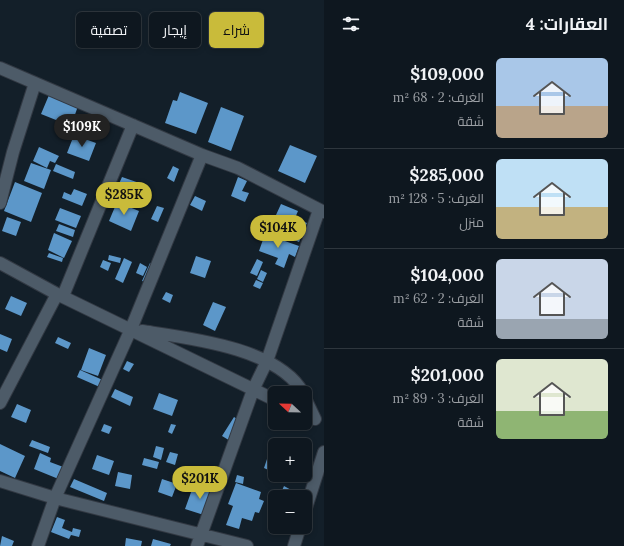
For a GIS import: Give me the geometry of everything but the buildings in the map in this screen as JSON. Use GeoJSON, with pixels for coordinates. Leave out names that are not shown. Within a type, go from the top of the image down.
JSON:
{"type":"FeatureCollection","features":[{"type":"Feature","properties":{"kind":"street"},"geometry":{"type":"LineString","coordinates":[[0,68],[202,155],[238,168],[322,211],[267,361],[253,390],[197,546]]}},
{"type":"Feature","properties":{"kind":"street"},"geometry":{"type":"LineString","coordinates":[[0,203],[13,152],[35,83]]}},
{"type":"Feature","properties":{"kind":"street"},"geometry":{"type":"LineString","coordinates":[[0,403],[60,295],[133,125]]}},
{"type":"Feature","properties":{"kind":"street"},"geometry":{"type":"LineString","coordinates":[[38,546],[55,498],[131,329],[202,155]]}},
{"type":"Feature","properties":{"kind":"street"},"geometry":{"type":"LineString","coordinates":[[0,262],[60,295],[268,397]]}},
{"type":"Feature","properties":{"kind":"street"},"geometry":{"type":"LineString","coordinates":[[131,329],[174,336],[238,350],[267,361],[285,372],[297,386]]}},
{"type":"Feature","properties":{"kind":"street"},"geometry":{"type":"LineString","coordinates":[[312,490],[324,452]]}},
{"type":"Feature","properties":{"kind":"street"},"geometry":{"type":"LineString","coordinates":[[0,481],[55,498],[247,546]]}},
{"type":"Feature","properties":{"kind":"street"},"geometry":{"type":"LineString","coordinates":[[294,546],[298,534]]}}]}
